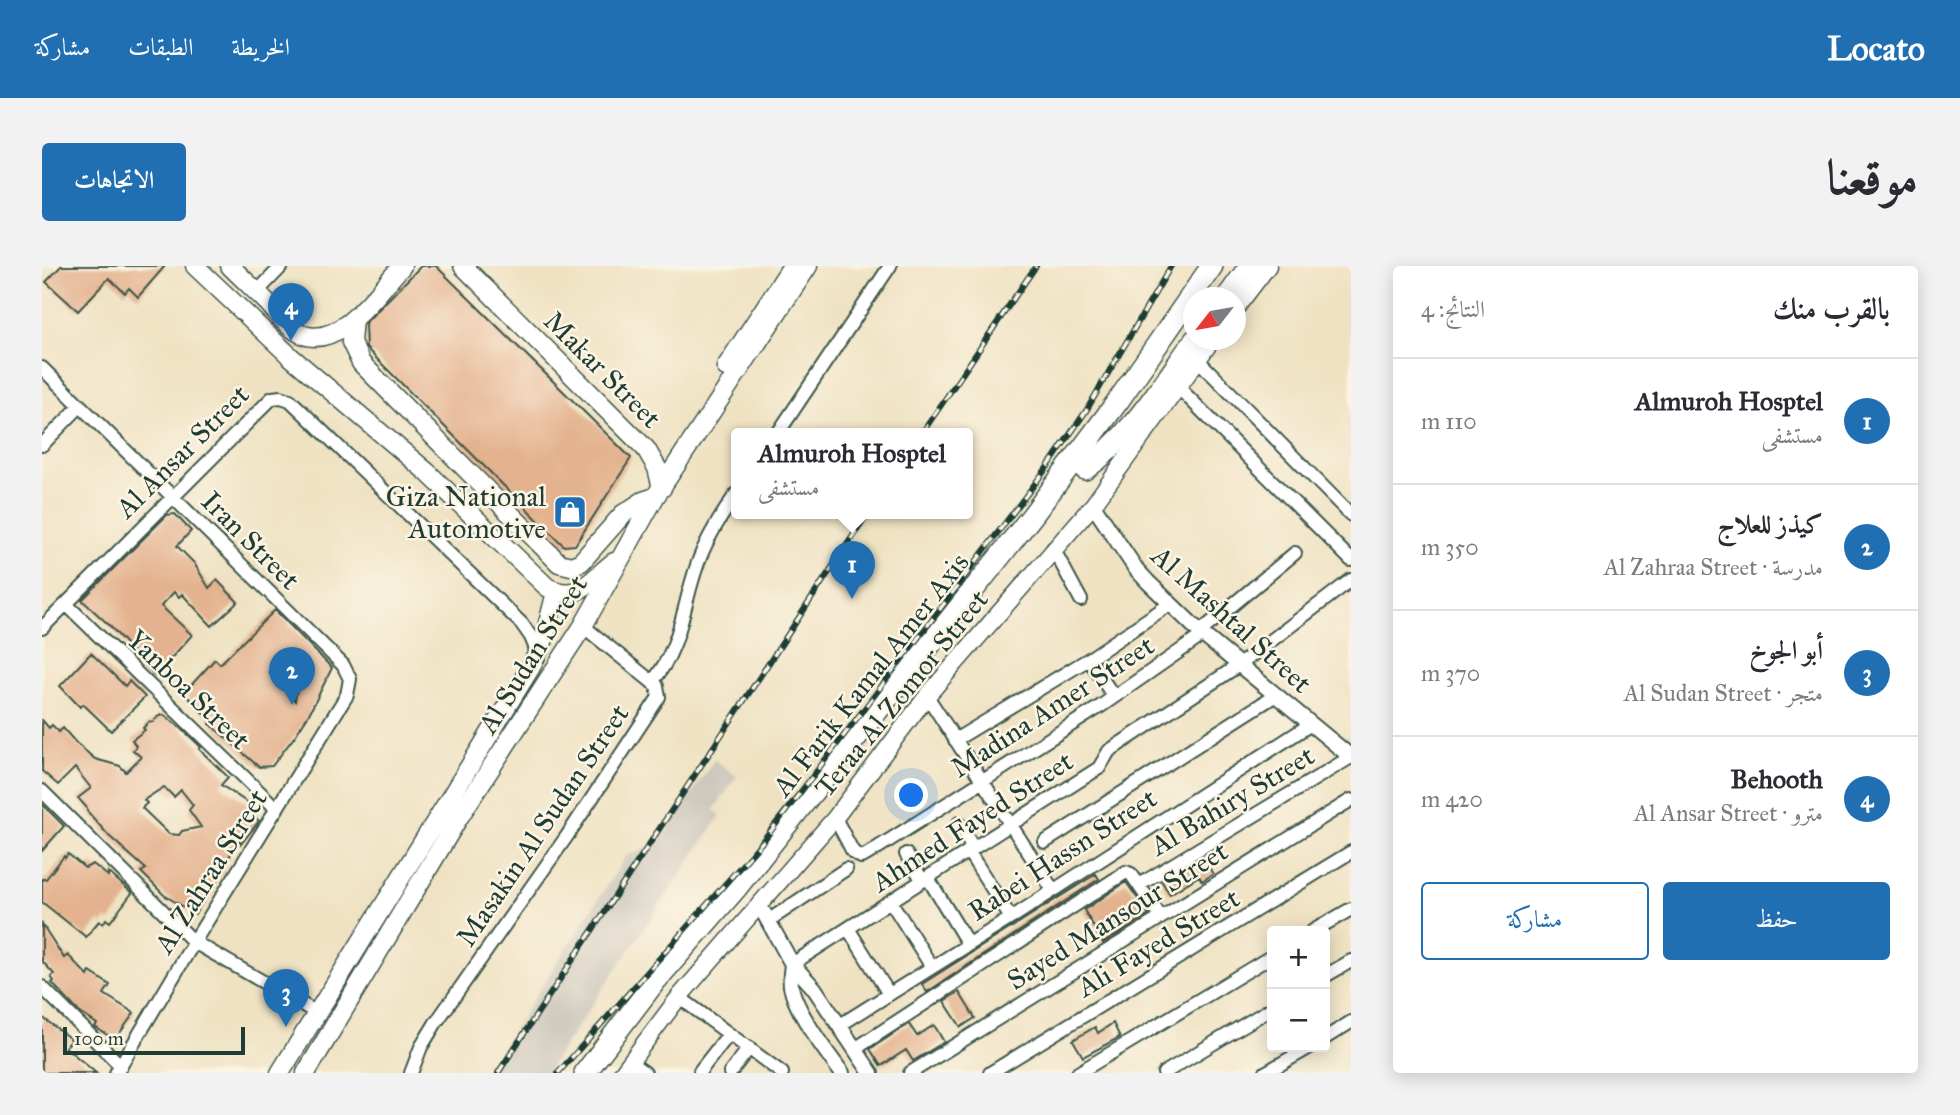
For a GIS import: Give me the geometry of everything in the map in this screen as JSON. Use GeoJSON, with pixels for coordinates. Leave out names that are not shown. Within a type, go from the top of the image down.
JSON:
{"type":"FeatureCollection","features":[{"type":"Feature","properties":{"kind":"highway"},"geometry":{"type":"LineString","coordinates":[[1185,287],[1193,266]]}},
{"type":"Feature","properties":{"kind":"highway","name":"Al Farik Kamal Amer Axis"},"geometry":{"type":"LineString","coordinates":[[1201,287],[1212,266]]}},
{"type":"Feature","properties":{"kind":"highway"},"geometry":{"type":"LineString","coordinates":[[1214,287],[1228,266]]}},
{"type":"Feature","properties":{"kind":"highway"},"geometry":{"type":"LineString","coordinates":[[1235,287],[1250,266]]}},
{"type":"Feature","properties":{"kind":"highway","name":"Al Farik Kamal Amer Axis"},"geometry":{"type":"LineString","coordinates":[[601,1073],[698,948],[754,883],[1084,469],[1125,416],[1183,321]]}},
{"type":"Feature","properties":{"kind":"highway","name":"Al Farik Kamal Amer Axis"},"geometry":{"type":"LineString","coordinates":[[585,1073],[656,980],[754,866],[1032,516],[1183,321]]}},
{"type":"Feature","properties":{"kind":"highway"},"geometry":{"type":"LineString","coordinates":[[1084,469],[1109,451],[1125,435],[1195,350]]}},
{"type":"Feature","properties":{"kind":"main road"},"geometry":{"type":"LineString","coordinates":[[195,266],[291,357],[427,472],[540,581],[556,592],[576,592],[585,588],[621,557]]}},
{"type":"Feature","properties":{"kind":"main road"},"geometry":{"type":"LineString","coordinates":[[230,266],[289,326],[297,332],[316,338],[336,333],[353,319],[402,266]]}},
{"type":"Feature","properties":{"kind":"main road","name":"Makar Street"},"geometry":{"type":"LineString","coordinates":[[464,266],[646,449],[657,468],[658,493]]}},
{"type":"Feature","properties":{"kind":"main road"},"geometry":{"type":"LineString","coordinates":[[706,418],[706,403],[711,389],[792,266]]}},
{"type":"Feature","properties":{"kind":"main road","name":"Al Sudan Street"},"geometry":{"type":"LineString","coordinates":[[306,1073],[459,817],[583,626],[658,493],[808,266]]}},
{"type":"Feature","properties":{"kind":"main road"},"geometry":{"type":"LineString","coordinates":[[1246,295],[1268,266]]}},
{"type":"Feature","properties":{"kind":"main road"},"geometry":{"type":"LineString","coordinates":[[353,319],[351,342],[357,356],[555,560],[570,566],[587,558],[603,555],[621,557]]}},
{"type":"Feature","properties":{"kind":"main road"},"geometry":{"type":"LineString","coordinates":[[289,326],[302,351],[300,356],[291,357]]}},
{"type":"Feature","properties":{"kind":"main road","name":"Teraa Al Zomor Street"},"geometry":{"type":"LineString","coordinates":[[626,1068],[679,997],[764,914],[927,696],[1093,505],[1177,386],[1195,350]]}},
{"type":"Feature","properties":{"kind":"main road"},"geometry":{"type":"LineString","coordinates":[[422,425],[428,445],[427,472]]}},
{"type":"Feature","properties":{"kind":"main road"},"geometry":{"type":"LineString","coordinates":[[587,558],[623,514],[658,493]]}},
{"type":"Feature","properties":{"kind":"main road","name":"Al Sudan Street"},"geometry":{"type":"LineString","coordinates":[[280,1073],[538,654],[549,624],[556,592]]}},
{"type":"Feature","properties":{"kind":"street"},"geometry":{"type":"LineString","coordinates":[[257,292],[282,266]]}},
{"type":"Feature","properties":{"kind":"street"},"geometry":{"type":"LineString","coordinates":[[781,428],[890,266]]}},
{"type":"Feature","properties":{"kind":"street"},"geometry":{"type":"LineString","coordinates":[[1197,350],[1351,515]]}},
{"type":"Feature","properties":{"kind":"street","name":"Iran Street"},"geometry":{"type":"LineString","coordinates":[[42,368],[343,665],[350,679],[347,695]]}},
{"type":"Feature","properties":{"kind":"street"},"geometry":{"type":"LineString","coordinates":[[1177,386],[1351,560]]}},
{"type":"Feature","properties":{"kind":"street","name":"Al Ansar Street"},"geometry":{"type":"LineString","coordinates":[[42,628],[272,398],[286,398],[522,624],[538,654]]}},
{"type":"Feature","properties":{"kind":"street"},"geometry":{"type":"LineString","coordinates":[[42,445],[80,406]]}},
{"type":"Feature","properties":{"kind":"street"},"geometry":{"type":"LineString","coordinates":[[652,682],[665,666],[673,649],[706,543],[731,503]]}},
{"type":"Feature","properties":{"kind":"street","name":"Al Mashtal Street"},"geometry":{"type":"LineString","coordinates":[[1093,505],[1136,569],[1170,604],[1351,757]]}},
{"type":"Feature","properties":{"kind":"street"},"geometry":{"type":"LineString","coordinates":[[1053,548],[1081,600]]}},
{"type":"Feature","properties":{"kind":"street","name":"Madina Amer Street"},"geometry":{"type":"LineString","coordinates":[[835,818],[853,852],[860,857],[1114,697],[1202,633],[1295,553]]}},
{"type":"Feature","properties":{"kind":"street","name":"Ahmed Fayed Street"},"geometry":{"type":"LineString","coordinates":[[792,964],[1099,768],[1109,751],[1240,665],[1351,580]]}},
{"type":"Feature","properties":{"kind":"street","name":"Yanboa Street"},"geometry":{"type":"LineString","coordinates":[[66,604],[277,809]]}},
{"type":"Feature","properties":{"kind":"street"},"geometry":{"type":"LineString","coordinates":[[955,740],[1089,659],[1170,604]]}},
{"type":"Feature","properties":{"kind":"street","name":"Masakin Al Sudan Street"},"geometry":{"type":"LineString","coordinates":[[411,1073],[431,1031],[568,836],[659,697],[657,686],[583,626]]}},
{"type":"Feature","properties":{"kind":"street"},"geometry":{"type":"LineString","coordinates":[[1089,659],[1114,697]]}},
{"type":"Feature","properties":{"kind":"street","name":"Al Zahraa Street"},"geometry":{"type":"LineString","coordinates":[[118,1070],[347,695]]}},
{"type":"Feature","properties":{"kind":"street"},"geometry":{"type":"LineString","coordinates":[[1045,842],[1276,695]]}},
{"type":"Feature","properties":{"kind":"street"},"geometry":{"type":"LineString","coordinates":[[927,696],[1053,890]]}},
{"type":"Feature","properties":{"kind":"street","name":"Rabei Hassn Street"},"geometry":{"type":"LineString","coordinates":[[840,1026],[1311,724]]}},
{"type":"Feature","properties":{"kind":"street","name":"Al Bahiry Street"},"geometry":{"type":"LineString","coordinates":[[1139,885],[1351,757]]}},
{"type":"Feature","properties":{"kind":"street"},"geometry":{"type":"LineString","coordinates":[[42,791],[194,942],[317,1013]]}},
{"type":"Feature","properties":{"kind":"street","name":"Sayed Mansour Street"},"geometry":{"type":"LineString","coordinates":[[910,1073],[1351,800]]}},
{"type":"Feature","properties":{"kind":"street"},"geometry":{"type":"LineString","coordinates":[[958,823],[1011,918]]}},
{"type":"Feature","properties":{"kind":"street","name":"Ali Fayed Street"},"geometry":{"type":"LineString","coordinates":[[990,1073],[1351,852]]}},
{"type":"Feature","properties":{"kind":"street"},"geometry":{"type":"LineString","coordinates":[[906,854],[968,944]]}},
{"type":"Feature","properties":{"kind":"street"},"geometry":{"type":"LineString","coordinates":[[846,869],[764,914],[792,964],[806,978],[871,1073]]}},
{"type":"Feature","properties":{"kind":"street"},"geometry":{"type":"LineString","coordinates":[[855,1049],[1125,872],[1139,885],[1160,916]]}},
{"type":"Feature","properties":{"kind":"street"},"geometry":{"type":"LineString","coordinates":[[891,902],[932,967]]}},
{"type":"Feature","properties":{"kind":"street"},"geometry":{"type":"LineString","coordinates":[[1322,926],[1351,909]]}},
{"type":"Feature","properties":{"kind":"street"},"geometry":{"type":"LineString","coordinates":[[849,930],[889,994]]}},
{"type":"Feature","properties":{"kind":"street"},"geometry":{"type":"LineString","coordinates":[[1078,1073],[1267,959]]}},
{"type":"Feature","properties":{"kind":"street"},"geometry":{"type":"LineString","coordinates":[[1330,973],[1351,961]]}},
{"type":"Feature","properties":{"kind":"street"},"geometry":{"type":"LineString","coordinates":[[792,964],[790,980],[795,999],[816,1036],[842,1073]]}},
{"type":"Feature","properties":{"kind":"street"},"geometry":{"type":"LineString","coordinates":[[42,987],[118,1070]]}},
{"type":"Feature","properties":{"kind":"street"},"geometry":{"type":"LineString","coordinates":[[679,997],[782,1073]]}},
{"type":"Feature","properties":{"kind":"street"},"geometry":{"type":"LineString","coordinates":[[1164,1073],[1267,1011]]}},
{"type":"Feature","properties":{"kind":"street"},"geometry":{"type":"LineString","coordinates":[[1330,1035],[1351,1022]]}},
{"type":"Feature","properties":{"kind":"street"},"geometry":{"type":"LineString","coordinates":[[700,1071],[729,1034]]}},
{"type":"Feature","properties":{"kind":"street"},"geometry":{"type":"LineString","coordinates":[[730,1073],[749,1048]]}},
{"type":"Feature","properties":{"kind":"street"},"geometry":{"type":"LineString","coordinates":[[1265,1073],[1301,1052]]}},
{"type":"Feature","properties":{"kind":"street"},"geometry":{"type":"LineString","coordinates":[[626,1068],[645,1073]]}},
{"type":"Feature","properties":{"kind":"shaded area"},"geometry":{"type":"Polygon","coordinates":[[[714,760],[737,776],[714,810],[721,815],[546,1073],[486,1073],[626,856],[657,845],[714,760]]]}},
{"type":"Feature","properties":{"kind":"building"},"geometry":{"type":"Polygon","coordinates":[[[61,266],[165,266],[138,297],[129,288],[125,293],[109,278],[78,311],[46,282],[61,266]]]}},
{"type":"Feature","properties":{"kind":"building"},"geometry":{"type":"Polygon","coordinates":[[[421,266],[436,266],[631,458],[575,545],[564,546],[366,348],[365,323],[421,266]]]}},
{"type":"Feature","properties":{"kind":"building"},"geometry":{"type":"Polygon","coordinates":[[[175,514],[191,531],[177,546],[194,563],[209,588],[217,580],[238,602],[212,626],[182,594],[179,597],[174,592],[161,606],[192,635],[155,676],[109,625],[82,600],[167,515],[175,514]]]}},
{"type":"Feature","properties":{"kind":"building"},"geometry":{"type":"Polygon","coordinates":[[[275,610],[332,668],[309,714],[272,766],[259,767],[210,724],[212,722],[184,693],[215,659],[220,664],[275,610]],[[286,660],[269,672],[295,701],[300,672],[286,660]]]}},
{"type":"Feature","properties":{"kind":"building"},"geometry":{"type":"Polygon","coordinates":[[[91,653],[125,686],[129,681],[145,697],[111,731],[83,704],[80,707],[60,686],[91,653]]]}},
{"type":"Feature","properties":{"kind":"building"},"geometry":{"type":"Polygon","coordinates":[[[159,715],[164,715],[181,728],[228,777],[221,785],[254,807],[249,812],[259,821],[241,844],[239,840],[223,867],[225,869],[195,914],[164,895],[141,872],[146,869],[109,836],[87,811],[78,798],[91,788],[75,768],[58,785],[42,771],[42,720],[49,728],[52,725],[59,732],[63,728],[95,759],[120,766],[126,772],[141,757],[133,750],[136,746],[132,740],[145,730],[143,728],[149,722],[153,722],[159,715]],[[164,787],[144,800],[147,803],[142,808],[169,834],[179,835],[182,831],[201,827],[189,810],[193,805],[181,790],[174,797],[164,787]]]}},
{"type":"Feature","properties":{"kind":"building"},"geometry":{"type":"Polygon","coordinates":[[[42,804],[64,826],[42,851],[42,804]]]}},
{"type":"Feature","properties":{"kind":"building"},"geometry":{"type":"Polygon","coordinates":[[[68,854],[85,868],[93,864],[108,876],[108,872],[132,893],[110,922],[106,919],[103,924],[99,921],[86,937],[42,902],[42,879],[46,879],[68,854]]]}},
{"type":"Feature","properties":{"kind":"building"},"geometry":{"type":"Polygon","coordinates":[[[1202,857],[1213,874],[1202,881],[1199,876],[1170,894],[1162,882],[1202,857]]]}},
{"type":"Feature","properties":{"kind":"building"},"geometry":{"type":"Polygon","coordinates":[[[1096,874],[1099,879],[927,992],[922,984],[1096,874]]]}},
{"type":"Feature","properties":{"kind":"building"},"geometry":{"type":"Polygon","coordinates":[[[1126,882],[1149,915],[1103,943],[1084,910],[1126,882]]]}},
{"type":"Feature","properties":{"kind":"building"},"geometry":{"type":"Polygon","coordinates":[[[42,924],[64,958],[68,955],[88,976],[90,972],[110,985],[104,994],[134,1013],[115,1040],[95,1027],[97,1024],[79,1012],[52,983],[54,981],[51,977],[54,974],[42,961],[42,924]]]}},
{"type":"Feature","properties":{"kind":"building"},"geometry":{"type":"Polygon","coordinates":[[[959,992],[975,1018],[961,1027],[944,1001],[959,992]]]}},
{"type":"Feature","properties":{"kind":"building"},"geometry":{"type":"Polygon","coordinates":[[[42,1017],[72,1040],[65,1047],[96,1073],[42,1073],[42,1017]]]}},
{"type":"Feature","properties":{"kind":"building"},"geometry":{"type":"Polygon","coordinates":[[[1113,1023],[1120,1037],[1083,1057],[1073,1040],[1095,1027],[1098,1033],[1113,1023]]]}},
{"type":"Feature","properties":{"kind":"building"},"geometry":{"type":"Polygon","coordinates":[[[909,1024],[917,1036],[934,1025],[944,1042],[913,1061],[906,1050],[881,1066],[870,1049],[909,1024]]]}},
{"type":"Feature","properties":{"kind":"railway"},"geometry":{"type":"LineString","coordinates":[[925,428],[1036,266]]}},
{"type":"Feature","properties":{"kind":"railway"},"geometry":{"type":"LineString","coordinates":[[558,1073],[764,840],[906,654],[1049,465],[1086,411],[1171,266]]}},
{"type":"Feature","properties":{"kind":"railway"},"geometry":{"type":"LineString","coordinates":[[498,1073],[864,519]]}},
{"type":"Feature","properties":{"kind":"place","name":"Behooth"},"geometry":{"type":"Point","coordinates":[291,341]}},
{"type":"Feature","properties":{"kind":"place","name":"Giza National Automotive"},"geometry":{"type":"Point","coordinates":[570,512]}},
{"type":"Feature","properties":{"kind":"place","name":"Almuroh Hosptel"},"geometry":{"type":"Point","coordinates":[852,599]}},
{"type":"Feature","properties":{"kind":"place","name":"كيذز للعلاج"},"geometry":{"type":"Point","coordinates":[292,705]}},
{"type":"Feature","properties":{"kind":"place","name":"أبو الجوخ"},"geometry":{"type":"Point","coordinates":[286,1027]}}]}
